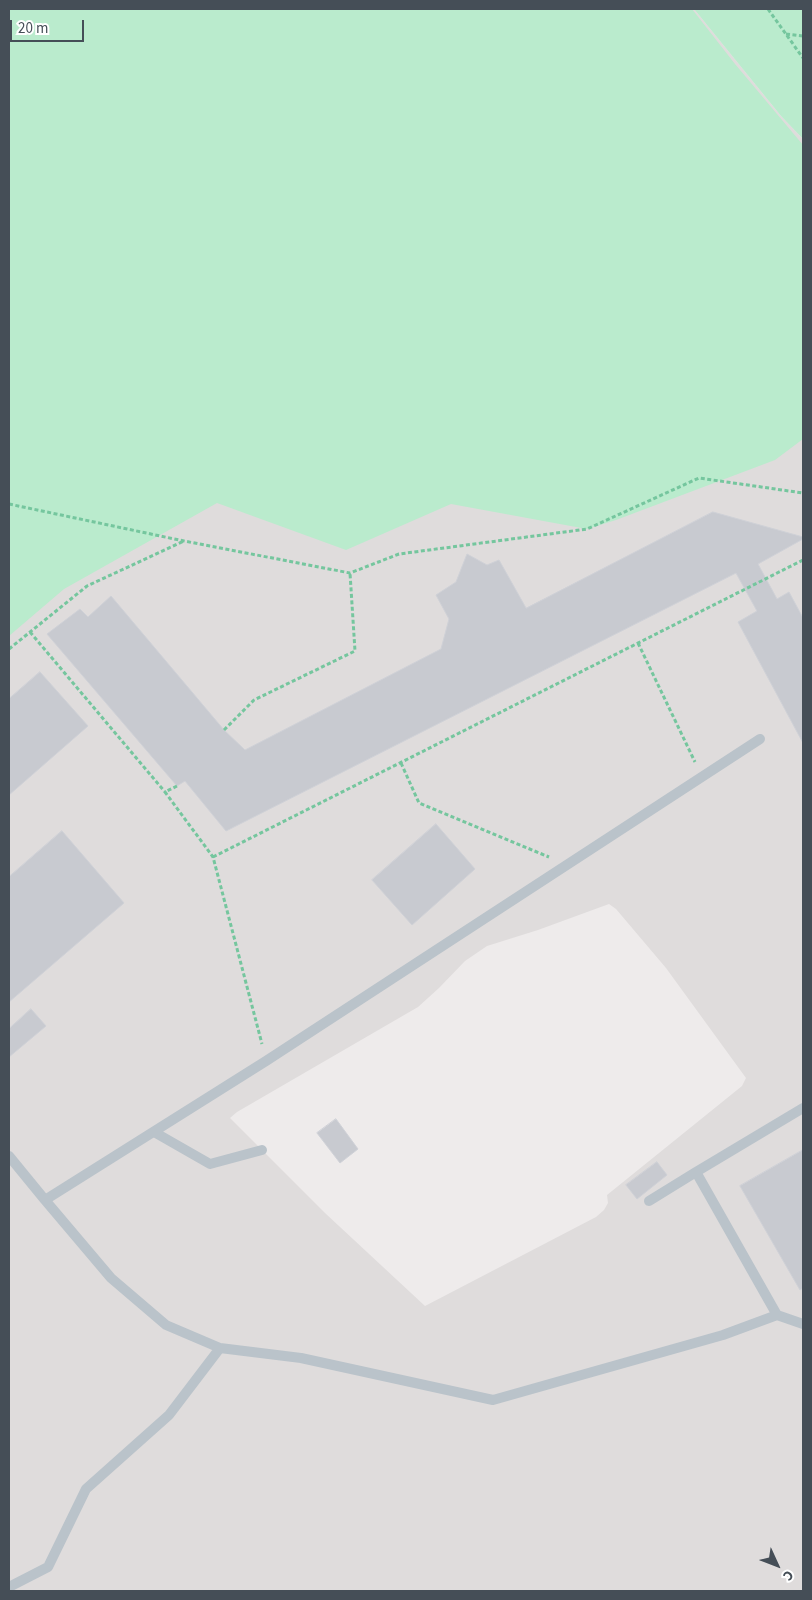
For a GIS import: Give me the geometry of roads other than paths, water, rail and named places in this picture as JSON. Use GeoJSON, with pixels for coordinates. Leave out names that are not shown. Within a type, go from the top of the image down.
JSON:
{"type":"FeatureCollection","features":[{"type":"Feature","properties":{"kind":"lane"},"geometry":{"type":"LineString","coordinates":[[45,1200],[266,1061],[760,739]]}},
{"type":"Feature","properties":{"kind":"lane"},"geometry":{"type":"LineString","coordinates":[[649,1201],[803,1108]]}},
{"type":"Feature","properties":{"kind":"lane"},"geometry":{"type":"LineString","coordinates":[[154,1132],[210,1164],[262,1150]]}},
{"type":"Feature","properties":{"kind":"lane"},"geometry":{"type":"LineString","coordinates":[[9,1156],[111,1278],[166,1325],[220,1348],[301,1358],[493,1400],[723,1335],[777,1315],[803,1324]]}},
{"type":"Feature","properties":{"kind":"lane"},"geometry":{"type":"LineString","coordinates":[[696,1172],[777,1315]]}},
{"type":"Feature","properties":{"kind":"lane"},"geometry":{"type":"LineString","coordinates":[[9,1587],[48,1567],[86,1490],[169,1415],[220,1348]]}}]}
